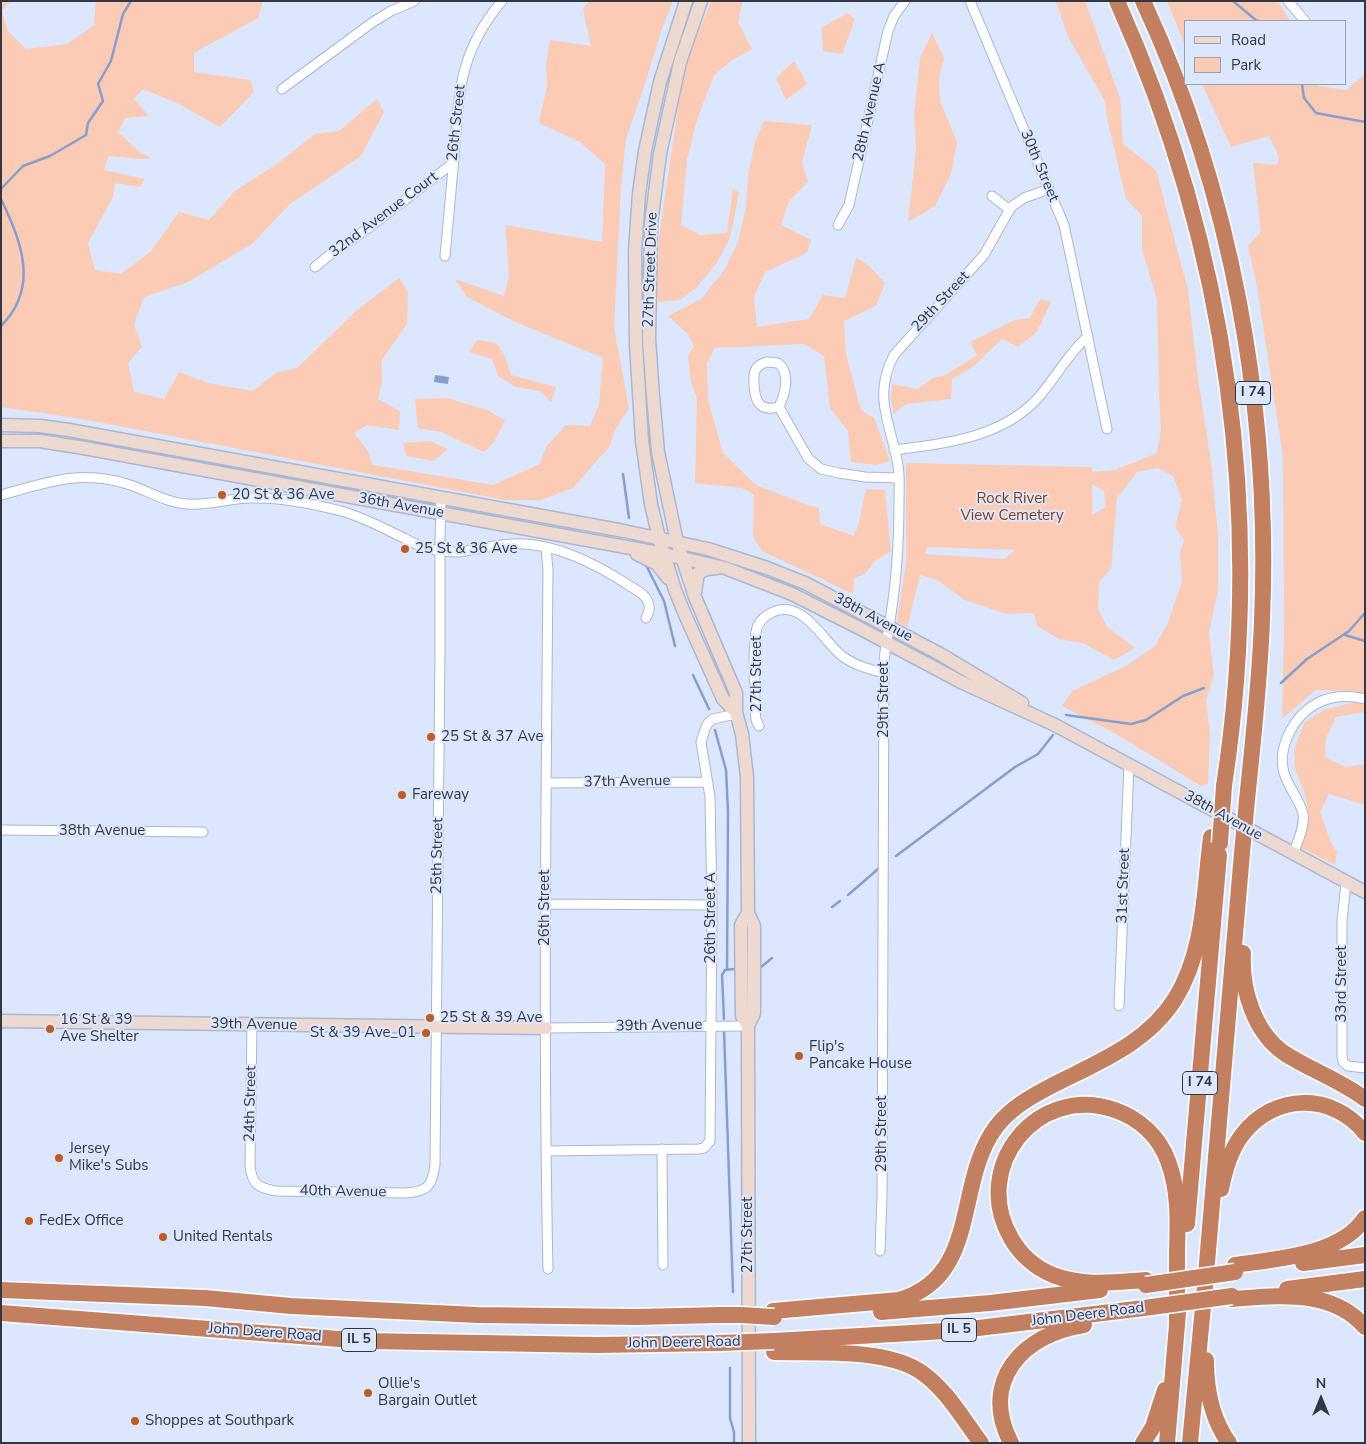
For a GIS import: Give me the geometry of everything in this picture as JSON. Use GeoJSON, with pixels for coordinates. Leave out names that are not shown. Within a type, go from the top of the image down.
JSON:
{"type":"FeatureCollection","features":[{"type":"Feature","properties":{"kind":"highway","name":"I 74"},"geometry":{"type":"LineString","coordinates":[[1117,1],[1149,77],[1176,154],[1198,228],[1222,343],[1235,443],[1241,572],[1237,664],[1230,746],[1222,785],[1215,840],[1211,962],[1167,1443]]}},
{"type":"Feature","properties":{"kind":"highway","name":"I 74"},"geometry":{"type":"LineString","coordinates":[[1143,1],[1170,66],[1208,175],[1236,292],[1251,378],[1259,449],[1263,564],[1261,650],[1247,800],[1245,853],[1207,1255],[1197,1281],[1190,1443]]}},
{"type":"Feature","properties":{"kind":"highway"},"geometry":{"type":"LineString","coordinates":[[773,1314],[898,1300],[909,1297],[927,1287],[944,1270],[959,1241],[980,1157],[989,1137],[1001,1121],[1011,1110],[1032,1096],[1118,1053],[1134,1042],[1160,1019],[1175,999],[1182,987],[1194,956],[1215,840]]}},
{"type":"Feature","properties":{"kind":"highway"},"geometry":{"type":"LineString","coordinates":[[1245,853],[1248,878],[1242,960],[1248,997],[1255,1018],[1267,1038],[1285,1053],[1365,1099]]}},
{"type":"Feature","properties":{"kind":"highway"},"geometry":{"type":"LineString","coordinates":[[1207,1255],[1228,1161],[1241,1137],[1262,1116],[1282,1106],[1297,1103],[1326,1105],[1349,1117],[1365,1133]]}},
{"type":"Feature","properties":{"kind":"highway"},"geometry":{"type":"LineString","coordinates":[[1177,1323],[1177,1196],[1173,1174],[1161,1146],[1142,1125],[1130,1116],[1103,1106],[1087,1104],[1049,1112],[1030,1125],[1006,1155],[999,1179],[998,1201],[1005,1226],[1016,1247],[1041,1270],[1065,1279],[1095,1283],[1146,1282],[1197,1281],[1235,1268],[1304,1254],[1330,1246],[1356,1229],[1365,1218]]}},
{"type":"Feature","properties":{"kind":"highway"},"geometry":{"type":"LineString","coordinates":[[1235,1268],[1365,1254]]}},
{"type":"Feature","properties":{"kind":"highway"},"geometry":{"type":"LineString","coordinates":[[1,1278],[98,1286],[205,1298]]}},
{"type":"Feature","properties":{"kind":"highway"},"geometry":{"type":"LineString","coordinates":[[1232,1298],[1365,1278]]}},
{"type":"Feature","properties":{"kind":"highway"},"geometry":{"type":"LineString","coordinates":[[1197,1281],[1207,1385],[1212,1410],[1222,1433],[1229,1443]]}},
{"type":"Feature","properties":{"kind":"highway","name":"John Deere Road"},"geometry":{"type":"LineString","coordinates":[[1,1290],[205,1298],[291,1306],[477,1315],[637,1317],[847,1314],[981,1304],[1146,1282]]}},
{"type":"Feature","properties":{"kind":"highway"},"geometry":{"type":"LineString","coordinates":[[1232,1298],[1287,1296],[1317,1299],[1336,1306],[1359,1320],[1365,1327]]}},
{"type":"Feature","properties":{"kind":"highway","name":"John Deere Road"},"geometry":{"type":"LineString","coordinates":[[1,1313],[356,1340],[774,1347],[1144,1311],[1190,1302],[1232,1298]]}},
{"type":"Feature","properties":{"kind":"highway"},"geometry":{"type":"LineString","coordinates":[[1011,1443],[1001,1412],[1001,1390],[1014,1360],[1035,1342],[1060,1330],[1144,1311]]}},
{"type":"Feature","properties":{"kind":"highway"},"geometry":{"type":"LineString","coordinates":[[1,1321],[22,1314]]}},
{"type":"Feature","properties":{"kind":"highway"},"geometry":{"type":"LineString","coordinates":[[774,1347],[871,1356],[909,1366],[920,1372],[939,1389],[981,1443]]}},
{"type":"Feature","properties":{"kind":"highway"},"geometry":{"type":"LineString","coordinates":[[1143,1443],[1153,1427],[1168,1383],[1175,1352]]}},
{"type":"Feature","properties":{"kind":"main road","name":"27th Street Drive"},"geometry":{"type":"LineString","coordinates":[[659,538],[651,504],[642,440],[636,344],[635,251],[648,136],[662,74],[686,1]]}},
{"type":"Feature","properties":{"kind":"main road","name":"27th Street Drive"},"geometry":{"type":"LineString","coordinates":[[677,542],[658,452],[653,396],[649,310],[651,224],[660,154],[671,98],[680,62],[701,1]]}},
{"type":"Feature","properties":{"kind":"main road","name":"36th Avenue"},"geometry":{"type":"LineString","coordinates":[[1,425],[69,430],[442,497],[677,542]]}},
{"type":"Feature","properties":{"kind":"main road","name":"36th Avenue"},"geometry":{"type":"LineString","coordinates":[[4,441],[40,441],[84,448],[682,558]]}},
{"type":"Feature","properties":{"kind":"main road"},"geometry":{"type":"LineString","coordinates":[[624,531],[638,530],[645,526],[649,520],[651,504]]}},
{"type":"Feature","properties":{"kind":"main road"},"geometry":{"type":"LineString","coordinates":[[672,516],[685,534],[708,549]]}},
{"type":"Feature","properties":{"kind":"main road","name":"27th Street"},"geometry":{"type":"LineString","coordinates":[[659,538],[675,590],[686,617],[723,699],[736,713]]}},
{"type":"Feature","properties":{"kind":"main road","name":"38th Avenue"},"geometry":{"type":"LineString","coordinates":[[677,542],[708,549],[758,565],[805,583],[984,679],[1056,725],[1293,855],[1365,892]]}},
{"type":"Feature","properties":{"kind":"main road","name":"27th Street"},"geometry":{"type":"LineString","coordinates":[[677,542],[694,597],[736,693],[736,713],[744,742],[747,779],[748,913],[741,925],[742,1016],[748,1026],[749,1443]]}},
{"type":"Feature","properties":{"kind":"main road"},"geometry":{"type":"LineString","coordinates":[[627,547],[639,556],[651,560],[662,567],[675,590]]}},
{"type":"Feature","properties":{"kind":"main road","name":"38th Avenue"},"geometry":{"type":"LineString","coordinates":[[682,558],[724,568],[792,594],[963,683],[1056,725]]}},
{"type":"Feature","properties":{"kind":"main road"},"geometry":{"type":"LineString","coordinates":[[694,597],[698,573],[707,569],[724,568]]}},
{"type":"Feature","properties":{"kind":"main road","name":"39th Avenue"},"geometry":{"type":"LineString","coordinates":[[1,1021],[546,1028]]}},
{"type":"Feature","properties":{"kind":"street"},"geometry":{"type":"LineString","coordinates":[[282,89],[373,22],[414,1]]}},
{"type":"Feature","properties":{"kind":"street","name":"26th Street"},"geometry":{"type":"LineString","coordinates":[[445,256],[460,87],[476,38],[502,1]]}},
{"type":"Feature","properties":{"kind":"street","name":"28th Avenue A"},"geometry":{"type":"LineString","coordinates":[[838,225],[849,205],[888,31],[894,16],[905,1]]}},
{"type":"Feature","properties":{"kind":"street","name":"30th Street"},"geometry":{"type":"LineString","coordinates":[[970,1],[1064,225],[1107,429]]}},
{"type":"Feature","properties":{"kind":"street"},"geometry":{"type":"LineString","coordinates":[[1288,1],[1304,20]]}},
{"type":"Feature","properties":{"kind":"street","name":"32nd Avenue Court"},"geometry":{"type":"LineString","coordinates":[[315,267],[453,163]]}},
{"type":"Feature","properties":{"kind":"street","name":"29th Street"},"geometry":{"type":"LineString","coordinates":[[880,1251],[882,1196],[884,673],[898,546],[899,478],[883,394],[884,379],[890,362],[901,346],[984,255],[1010,210],[1017,202],[1024,198],[1048,189]]}},
{"type":"Feature","properties":{"kind":"street"},"geometry":{"type":"LineString","coordinates":[[992,196],[1010,210]]}},
{"type":"Feature","properties":{"kind":"street"},"geometry":{"type":"LineString","coordinates":[[894,450],[967,438],[1008,421],[1035,401],[1046,389],[1067,358],[1088,336]]}},
{"type":"Feature","properties":{"kind":"street"},"geometry":{"type":"LineString","coordinates":[[766,362],[778,363],[785,371],[785,391],[779,407],[766,408],[758,403],[755,398],[755,370],[758,365],[766,362]]}},
{"type":"Feature","properties":{"kind":"street"},"geometry":{"type":"LineString","coordinates":[[779,407],[808,458],[821,469],[839,474],[899,478]]}},
{"type":"Feature","properties":{"kind":"street","name":"36th Avenue"},"geometry":{"type":"LineString","coordinates":[[1,495],[61,479],[88,477],[110,479],[164,499],[187,504],[238,498],[269,498],[326,508],[351,514],[426,548],[465,552],[512,544],[528,544],[564,553],[603,569],[640,592],[650,606],[646,618]]}},
{"type":"Feature","properties":{"kind":"street","name":"25th Street"},"geometry":{"type":"LineString","coordinates":[[430,1184],[435,1165],[442,497]]}},
{"type":"Feature","properties":{"kind":"street","name":"26th Street"},"geometry":{"type":"LineString","coordinates":[[546,548],[548,570],[545,904],[548,1268]]}},
{"type":"Feature","properties":{"kind":"street","name":"27th Street"},"geometry":{"type":"LineString","coordinates":[[759,726],[756,720],[755,708],[756,631],[763,618],[774,612],[789,610],[802,616],[816,627],[842,656],[857,665],[884,673]]}},
{"type":"Feature","properties":{"kind":"street"},"geometry":{"type":"LineString","coordinates":[[1293,855],[1304,822],[1303,812],[1282,768],[1284,746],[1295,723],[1306,710],[1322,701],[1343,695],[1365,699]]}},
{"type":"Feature","properties":{"kind":"street","name":"26th Street A"},"geometry":{"type":"LineString","coordinates":[[662,1149],[699,1149],[708,1145],[710,1141],[712,905],[710,798],[701,742],[705,728],[713,719],[736,713]]}},
{"type":"Feature","properties":{"kind":"street","name":"31st Street"},"geometry":{"type":"LineString","coordinates":[[1119,1006],[1129,765]]}},
{"type":"Feature","properties":{"kind":"street","name":"37th Avenue"},"geometry":{"type":"LineString","coordinates":[[546,783],[708,782]]}},
{"type":"Feature","properties":{"kind":"street","name":"38th Avenue"},"geometry":{"type":"LineString","coordinates":[[1,830],[203,832]]}},
{"type":"Feature","properties":{"kind":"street","name":"33rd Street"},"geometry":{"type":"LineString","coordinates":[[1346,883],[1342,921],[1342,1056],[1343,1062],[1348,1066],[1365,1068]]}},
{"type":"Feature","properties":{"kind":"street"},"geometry":{"type":"LineString","coordinates":[[545,904],[712,905]]}},
{"type":"Feature","properties":{"kind":"street","name":"24th Street"},"geometry":{"type":"LineString","coordinates":[[252,1025],[250,1166],[255,1183]]}},
{"type":"Feature","properties":{"kind":"street","name":"39th Avenue"},"geometry":{"type":"LineString","coordinates":[[546,1028],[748,1026]]}},
{"type":"Feature","properties":{"kind":"street"},"geometry":{"type":"LineString","coordinates":[[546,1151],[662,1149],[664,1265]]}},
{"type":"Feature","properties":{"kind":"street","name":"40th Avenue"},"geometry":{"type":"LineString","coordinates":[[255,1183],[276,1191],[404,1193],[423,1190],[430,1184]]}},
{"type":"Feature","properties":{"kind":"green space"},"geometry":{"type":"Polygon","coordinates":[[[1,1],[11,1],[2,11],[8,31],[26,49],[67,44],[94,25],[96,1],[263,1],[258,18],[194,53],[194,72],[250,80],[254,92],[220,127],[179,104],[143,89],[134,99],[149,116],[125,118],[118,132],[139,152],[151,158],[108,156],[104,170],[145,179],[140,187],[115,183],[113,197],[88,243],[95,270],[121,274],[151,251],[179,212],[209,220],[235,191],[278,163],[315,134],[339,131],[377,99],[384,112],[361,156],[290,204],[252,244],[188,282],[144,297],[134,325],[142,347],[128,363],[134,392],[164,399],[179,372],[208,383],[253,391],[276,373],[297,368],[356,311],[399,278],[408,293],[407,324],[382,360],[382,382],[378,399],[400,411],[399,430],[367,425],[354,433],[368,451],[373,465],[493,485],[540,464],[546,447],[566,425],[590,426],[599,404],[603,358],[513,321],[467,297],[455,279],[504,296],[509,276],[505,225],[602,242],[605,164],[580,142],[539,123],[547,85],[546,64],[550,40],[591,46],[583,9],[589,1],[673,1],[661,31],[626,139],[621,187],[614,328],[629,408],[616,429],[609,447],[573,488],[541,500],[505,500],[82,419],[1,407],[1,1]]]}},
{"type":"Feature","properties":{"kind":"green space"},"geometry":{"type":"Polygon","coordinates":[[[711,1],[743,1],[738,22],[752,49],[734,59],[714,75],[697,120],[687,160],[681,225],[700,235],[727,233],[733,188],[739,193],[730,238],[716,264],[696,288],[680,300],[657,302],[658,244],[684,68],[711,1]]]}},
{"type":"Feature","properties":{"kind":"green space","name":"Rock River View Cemetery"},"geometry":{"type":"Polygon","coordinates":[[[1056,1],[1085,1],[1120,98],[1123,144],[1156,170],[1188,290],[1198,378],[1211,462],[1218,536],[1218,590],[1209,633],[1214,675],[1206,701],[1210,735],[1208,784],[1201,786],[1116,734],[1062,706],[1072,691],[1126,666],[1155,646],[1167,625],[1182,582],[1180,553],[1184,540],[1175,527],[1182,500],[1173,476],[1158,468],[1137,472],[1117,498],[1111,569],[1099,582],[1098,609],[1107,627],[1135,648],[1114,660],[1083,643],[1059,639],[1037,626],[1034,613],[1007,614],[965,600],[937,580],[920,575],[907,627],[897,622],[906,562],[906,463],[1092,467],[1092,472],[1115,470],[1157,453],[1161,429],[1157,300],[1142,249],[1142,216],[1126,199],[1108,123],[1105,101],[1068,37],[1056,1]],[[1092,484],[1092,515],[1106,507],[1104,491],[1092,484]],[[927,547],[925,554],[1005,559],[1017,550],[927,547]]]}},
{"type":"Feature","properties":{"kind":"green space"},"geometry":{"type":"Polygon","coordinates":[[[1167,1],[1278,1],[1289,20],[1184,20],[1184,43],[1167,1]]]}},
{"type":"Feature","properties":{"kind":"green space"},"geometry":{"type":"Polygon","coordinates":[[[848,13],[855,19],[842,54],[823,51],[821,28],[848,13]]]}},
{"type":"Feature","properties":{"kind":"green space"},"geometry":{"type":"Polygon","coordinates":[[[932,33],[944,58],[939,77],[940,101],[957,142],[951,174],[935,206],[908,222],[916,149],[914,113],[920,58],[932,33]]]}},
{"type":"Feature","properties":{"kind":"green space"},"geometry":{"type":"Polygon","coordinates":[[[794,61],[807,84],[786,100],[776,78],[794,61]]]}},
{"type":"Feature","properties":{"kind":"green space"},"geometry":{"type":"Polygon","coordinates":[[[1365,74],[1365,694],[1353,691],[1316,690],[1282,719],[1284,628],[1283,457],[1257,286],[1248,246],[1261,232],[1253,163],[1277,165],[1279,157],[1269,136],[1231,147],[1202,85],[1318,85],[1346,90],[1365,74]]]}},
{"type":"Feature","properties":{"kind":"green space"},"geometry":{"type":"Polygon","coordinates":[[[764,121],[812,125],[802,163],[808,182],[789,201],[781,225],[811,240],[807,253],[765,272],[754,297],[757,327],[809,319],[823,295],[845,298],[856,258],[867,264],[885,283],[876,306],[844,321],[846,354],[861,410],[874,418],[890,461],[877,465],[851,462],[848,431],[830,408],[824,356],[804,344],[715,348],[707,363],[708,400],[723,453],[756,485],[819,508],[820,524],[854,536],[866,489],[885,490],[891,551],[874,562],[866,573],[854,579],[853,594],[762,551],[753,536],[754,495],[742,488],[695,483],[697,398],[691,383],[688,355],[694,347],[688,334],[668,316],[701,299],[725,269],[738,242],[746,207],[748,176],[755,142],[764,121]]]}},
{"type":"Feature","properties":{"kind":"green space"},"geometry":{"type":"Polygon","coordinates":[[[1040,299],[1051,302],[1037,332],[1018,347],[1002,339],[974,366],[952,379],[951,399],[906,404],[894,414],[891,400],[892,384],[918,389],[933,378],[946,375],[977,355],[970,342],[1015,320],[1030,318],[1040,299]]]}},
{"type":"Feature","properties":{"kind":"green space"},"geometry":{"type":"Polygon","coordinates":[[[477,340],[496,343],[504,354],[511,375],[556,387],[551,402],[540,391],[515,387],[498,376],[492,359],[469,352],[477,340]]]}},
{"type":"Feature","properties":{"kind":"green space"},"geometry":{"type":"Polygon","coordinates":[[[447,398],[487,410],[505,420],[494,442],[484,452],[441,432],[418,428],[415,399],[447,398]]]}},
{"type":"Feature","properties":{"kind":"green space"},"geometry":{"type":"Polygon","coordinates":[[[430,441],[448,449],[434,461],[406,456],[403,443],[430,441]]]}},
{"type":"Feature","properties":{"kind":"green space"},"geometry":{"type":"Polygon","coordinates":[[[1354,702],[1365,705],[1365,712],[1336,717],[1326,738],[1325,757],[1345,767],[1365,764],[1365,805],[1329,794],[1320,812],[1330,840],[1337,852],[1335,865],[1301,848],[1309,815],[1305,794],[1295,769],[1294,750],[1304,723],[1324,710],[1354,702]]]}},
{"type":"Feature","properties":{"kind":"water"},"geometry":{"type":"Polygon","coordinates":[[[435,375],[449,377],[448,384],[434,382],[435,375]]]}},
{"type":"Feature","properties":{"kind":"waterway"},"geometry":{"type":"LineString","coordinates":[[1,189],[23,166],[50,156],[86,135],[88,123],[103,101],[98,84],[111,61],[123,14],[131,1]]}},
{"type":"Feature","properties":{"kind":"waterway"},"geometry":{"type":"LineString","coordinates":[[1233,1],[1256,20]]}},
{"type":"Feature","properties":{"kind":"waterway"},"geometry":{"type":"LineString","coordinates":[[1302,85],[1304,98],[1316,113],[1365,122]]}},
{"type":"Feature","properties":{"kind":"waterway"},"geometry":{"type":"LineString","coordinates":[[1,199],[15,231],[23,264],[20,296],[13,311],[1,326]]}},
{"type":"Feature","properties":{"kind":"waterway"},"geometry":{"type":"LineString","coordinates":[[623,474],[629,518]]}},
{"type":"Feature","properties":{"kind":"waterway"},"geometry":{"type":"LineString","coordinates":[[646,565],[664,601],[675,646]]}},
{"type":"Feature","properties":{"kind":"waterway"},"geometry":{"type":"LineString","coordinates":[[1281,683],[1307,659],[1349,631],[1365,613]]}},
{"type":"Feature","properties":{"kind":"waterway"},"geometry":{"type":"LineString","coordinates":[[1345,635],[1365,641]]}},
{"type":"Feature","properties":{"kind":"waterway"},"geometry":{"type":"LineString","coordinates":[[693,675],[709,709]]}},
{"type":"Feature","properties":{"kind":"waterway"},"geometry":{"type":"LineString","coordinates":[[1066,715],[1131,724],[1146,720],[1183,696],[1204,688]]}},
{"type":"Feature","properties":{"kind":"waterway"},"geometry":{"type":"LineString","coordinates":[[715,730],[726,770],[728,812],[727,970]]}},
{"type":"Feature","properties":{"kind":"waterway"},"geometry":{"type":"LineString","coordinates":[[896,856],[1015,767],[1038,754],[1053,735]]}},
{"type":"Feature","properties":{"kind":"waterway"},"geometry":{"type":"LineString","coordinates":[[848,895],[878,869]]}},
{"type":"Feature","properties":{"kind":"waterway"},"geometry":{"type":"LineString","coordinates":[[832,907],[840,901]]}},
{"type":"Feature","properties":{"kind":"waterway"},"geometry":{"type":"LineString","coordinates":[[760,968],[772,958]]}},
{"type":"Feature","properties":{"kind":"waterway"},"geometry":{"type":"LineString","coordinates":[[724,1019],[722,975],[725,970],[734,969]]}},
{"type":"Feature","properties":{"kind":"waterway"},"geometry":{"type":"LineString","coordinates":[[724,1031],[733,1292]]}},
{"type":"Feature","properties":{"kind":"waterway"},"geometry":{"type":"LineString","coordinates":[[730,1368],[730,1418],[734,1432],[734,1443]]}},
{"type":"Feature","properties":{"kind":"place","name":"20 St & 36 Ave"},"geometry":{"type":"Point","coordinates":[222,495]}},
{"type":"Feature","properties":{"kind":"place","name":"25 St & 36 Ave"},"geometry":{"type":"Point","coordinates":[405,549]}},
{"type":"Feature","properties":{"kind":"place","name":"25 St & 37 Ave"},"geometry":{"type":"Point","coordinates":[431,737]}},
{"type":"Feature","properties":{"kind":"place","name":"Fareway"},"geometry":{"type":"Point","coordinates":[402,795]}},
{"type":"Feature","properties":{"kind":"place","name":"25 St & 39 Ave"},"geometry":{"type":"Point","coordinates":[430,1018]}},
{"type":"Feature","properties":{"kind":"place","name":"16 St & 39 Ave Shelter"},"geometry":{"type":"Point","coordinates":[50,1029]}},
{"type":"Feature","properties":{"kind":"place","name":"St & 39 Ave_01"},"geometry":{"type":"Point","coordinates":[426,1033]}},
{"type":"Feature","properties":{"kind":"place","name":"Flip's Pancake House"},"geometry":{"type":"Point","coordinates":[799,1056]}},
{"type":"Feature","properties":{"kind":"place","name":"Jersey Mike's Subs"},"geometry":{"type":"Point","coordinates":[59,1158]}},
{"type":"Feature","properties":{"kind":"place","name":"FedEx Office"},"geometry":{"type":"Point","coordinates":[29,1221]}},
{"type":"Feature","properties":{"kind":"place","name":"United Rentals"},"geometry":{"type":"Point","coordinates":[163,1237]}},
{"type":"Feature","properties":{"kind":"place","name":"Ollie's Bargain Outlet"},"geometry":{"type":"Point","coordinates":[368,1393]}},
{"type":"Feature","properties":{"kind":"place","name":"Shoppes at Southpark"},"geometry":{"type":"Point","coordinates":[135,1421]}}]}
